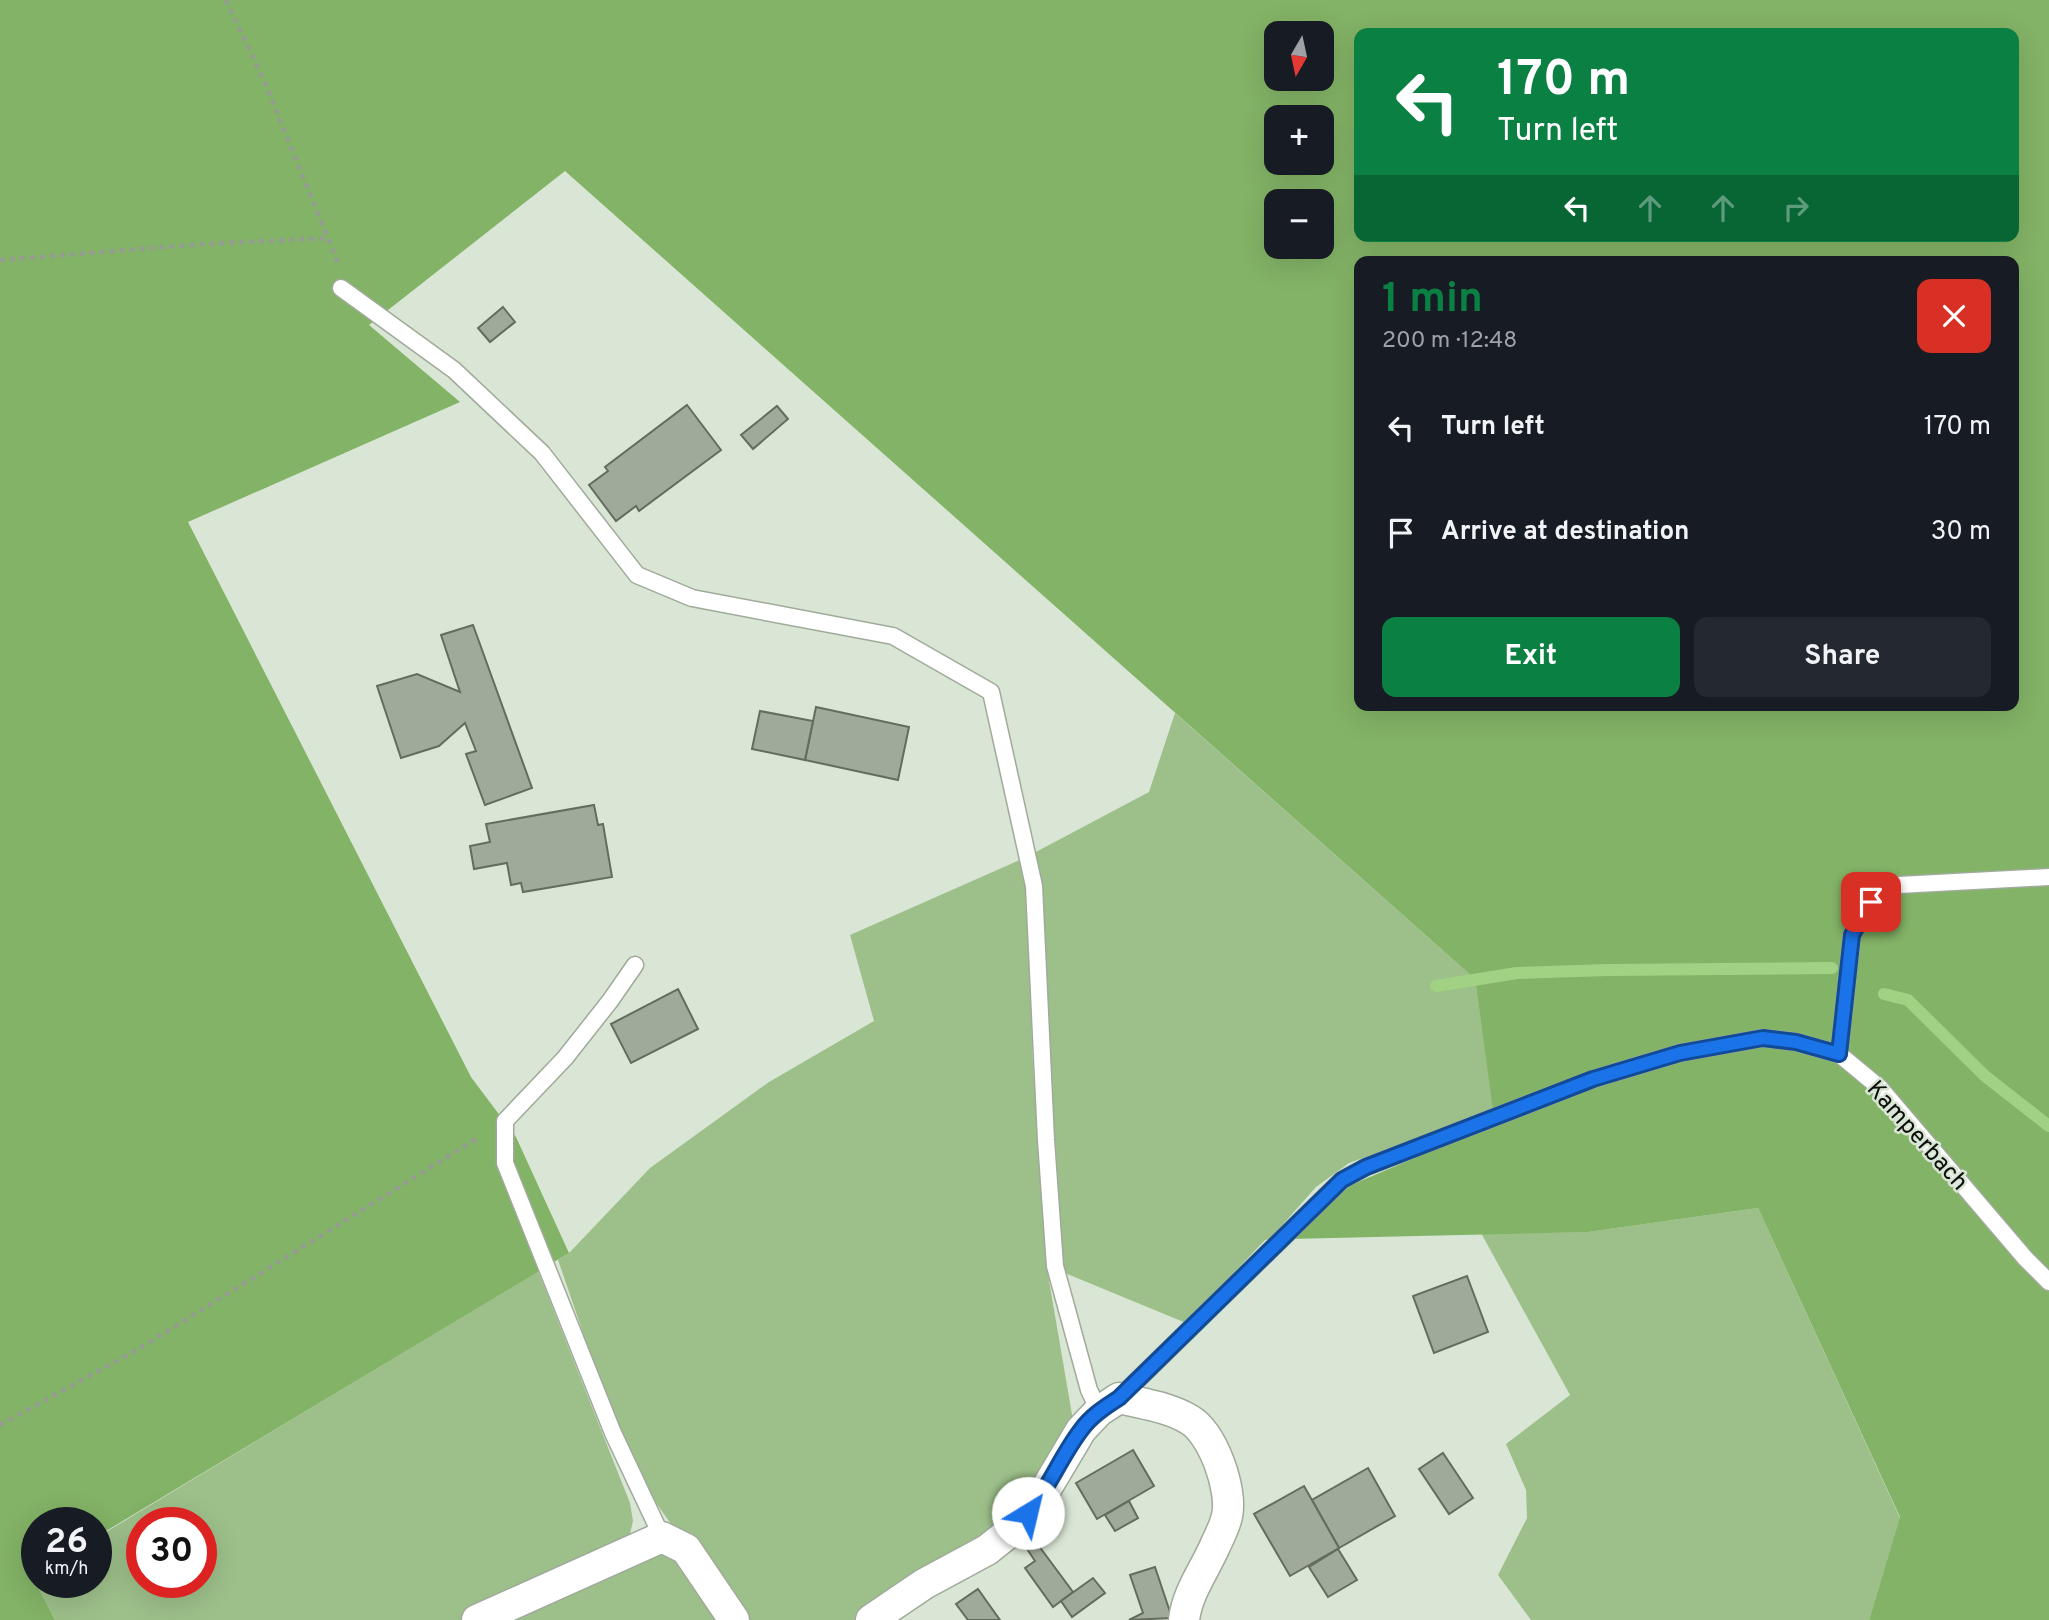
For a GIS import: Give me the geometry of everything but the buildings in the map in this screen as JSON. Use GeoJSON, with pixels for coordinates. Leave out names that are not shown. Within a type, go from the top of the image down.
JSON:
{"type":"FeatureCollection","features":[{"type":"Feature","properties":{"kind":"street","name":"Kamperbach"},"geometry":{"type":"LineString","coordinates":[[871,1620],[924,1584],[987,1550],[1016,1527],[1040,1499],[1081,1430],[1109,1404]]}},
{"type":"Feature","properties":{"kind":"street"},"geometry":{"type":"LineString","coordinates":[[1109,1404],[1172,1411],[1193,1422],[1221,1465],[1227,1491],[1227,1516],[1215,1547],[1195,1582],[1184,1620]]}},
{"type":"Feature","properties":{"kind":"street"},"geometry":{"type":"LineString","coordinates":[[477,1620],[662,1537],[686,1549],[734,1620]]}},
{"type":"Feature","properties":{"kind":"lane"},"geometry":{"type":"LineString","coordinates":[[341,288],[454,370],[542,453],[637,575],[692,598],[893,636],[991,692],[1034,886],[1055,1266],[1089,1390],[1109,1404]]}},
{"type":"Feature","properties":{"kind":"lane"},"geometry":{"type":"LineString","coordinates":[[1839,1054],[1852,935],[1880,886],[2049,877]]}},
{"type":"Feature","properties":{"kind":"lane"},"geometry":{"type":"LineString","coordinates":[[635,965],[565,1058],[505,1121],[505,1163],[613,1433],[662,1537]]}},
{"type":"Feature","properties":{"kind":"lane","name":"Kamperbach"},"geometry":{"type":"LineString","coordinates":[[1109,1404],[1342,1180],[1366,1167],[1593,1079],[1680,1053],[1763,1038],[1796,1042],[1839,1054],[1880,1088],[2025,1258],[2049,1282]]}},
{"type":"Feature","properties":{"kind":"path"},"geometry":{"type":"LineString","coordinates":[[0,260],[204,244],[329,238],[265,83],[226,0]]}},
{"type":"Feature","properties":{"kind":"path"},"geometry":{"type":"LineString","coordinates":[[0,1425],[140,1348],[505,1121]]}},
{"type":"Feature","properties":{"kind":"green space"},"geometry":{"type":"Polygon","coordinates":[[[0,0],[2049,0],[2049,1620],[1869,1620],[1900,1517],[1758,1208],[1588,1232],[1289,1239],[1351,1185],[1495,1124],[1475,979],[565,171],[369,325],[460,402],[188,522],[471,1077],[516,1137],[569,1253],[146,1507],[126,1507],[126,1519],[112,1527],[112,1507],[21,1507],[21,1598],[44,1598],[55,1620],[0,1620],[0,0]]]}},
{"type":"Feature","properties":{"kind":"green space"},"geometry":{"type":"Polygon","coordinates":[[[1175,713],[1475,979],[1494,1111],[1349,1163],[1316,1187],[1270,1239],[1265,1240],[1186,1323],[1060,1271],[1057,1164],[1032,854],[1149,792],[1175,713]]]}},
{"type":"Feature","properties":{"kind":"green space"},"geometry":{"type":"Polygon","coordinates":[[[1022,859],[1029,889],[1032,1047],[1046,1263],[1074,1426],[1005,1524],[854,1620],[748,1620],[649,1493],[618,1426],[558,1260],[570,1252],[650,1168],[769,1082],[874,1021],[850,935],[1022,859]]]}},
{"type":"Feature","properties":{"kind":"green space"},"geometry":{"type":"Polygon","coordinates":[[[1758,1208],[1900,1518],[1869,1620],[1531,1620],[1498,1575],[1527,1518],[1526,1490],[1506,1444],[1570,1395],[1481,1233],[1587,1232],[1758,1208]]]}},
{"type":"Feature","properties":{"kind":"green space"},"geometry":{"type":"Polygon","coordinates":[[[538,1271],[630,1503],[633,1521],[629,1538],[559,1576],[461,1620],[55,1620],[43,1598],[112,1598],[112,1528],[126,1520],[126,1598],[217,1598],[217,1507],[147,1507],[538,1271]]]}},
{"type":"Feature","properties":{"kind":"green space"},"geometry":{"type":"Polygon","coordinates":[[[650,1555],[667,1555],[679,1561],[722,1620],[503,1620],[650,1555]]]}},
{"type":"Feature","properties":{"kind":"waterway"},"geometry":{"type":"LineString","coordinates":[[1436,986],[1517,973],[1832,968]]}},
{"type":"Feature","properties":{"kind":"waterway"},"geometry":{"type":"LineString","coordinates":[[1884,994],[1908,1000],[1985,1076],[2049,1126]]}},
{"type":"Feature","properties":{"kind":"route"},"geometry":{"type":"LineString","coordinates":[[1028,1513],[1040,1499],[1081,1430],[1099,1411],[1119,1398],[1342,1180],[1366,1167],[1593,1079],[1680,1053],[1763,1038],[1796,1042],[1839,1054],[1852,935],[1871,902]]}}]}
